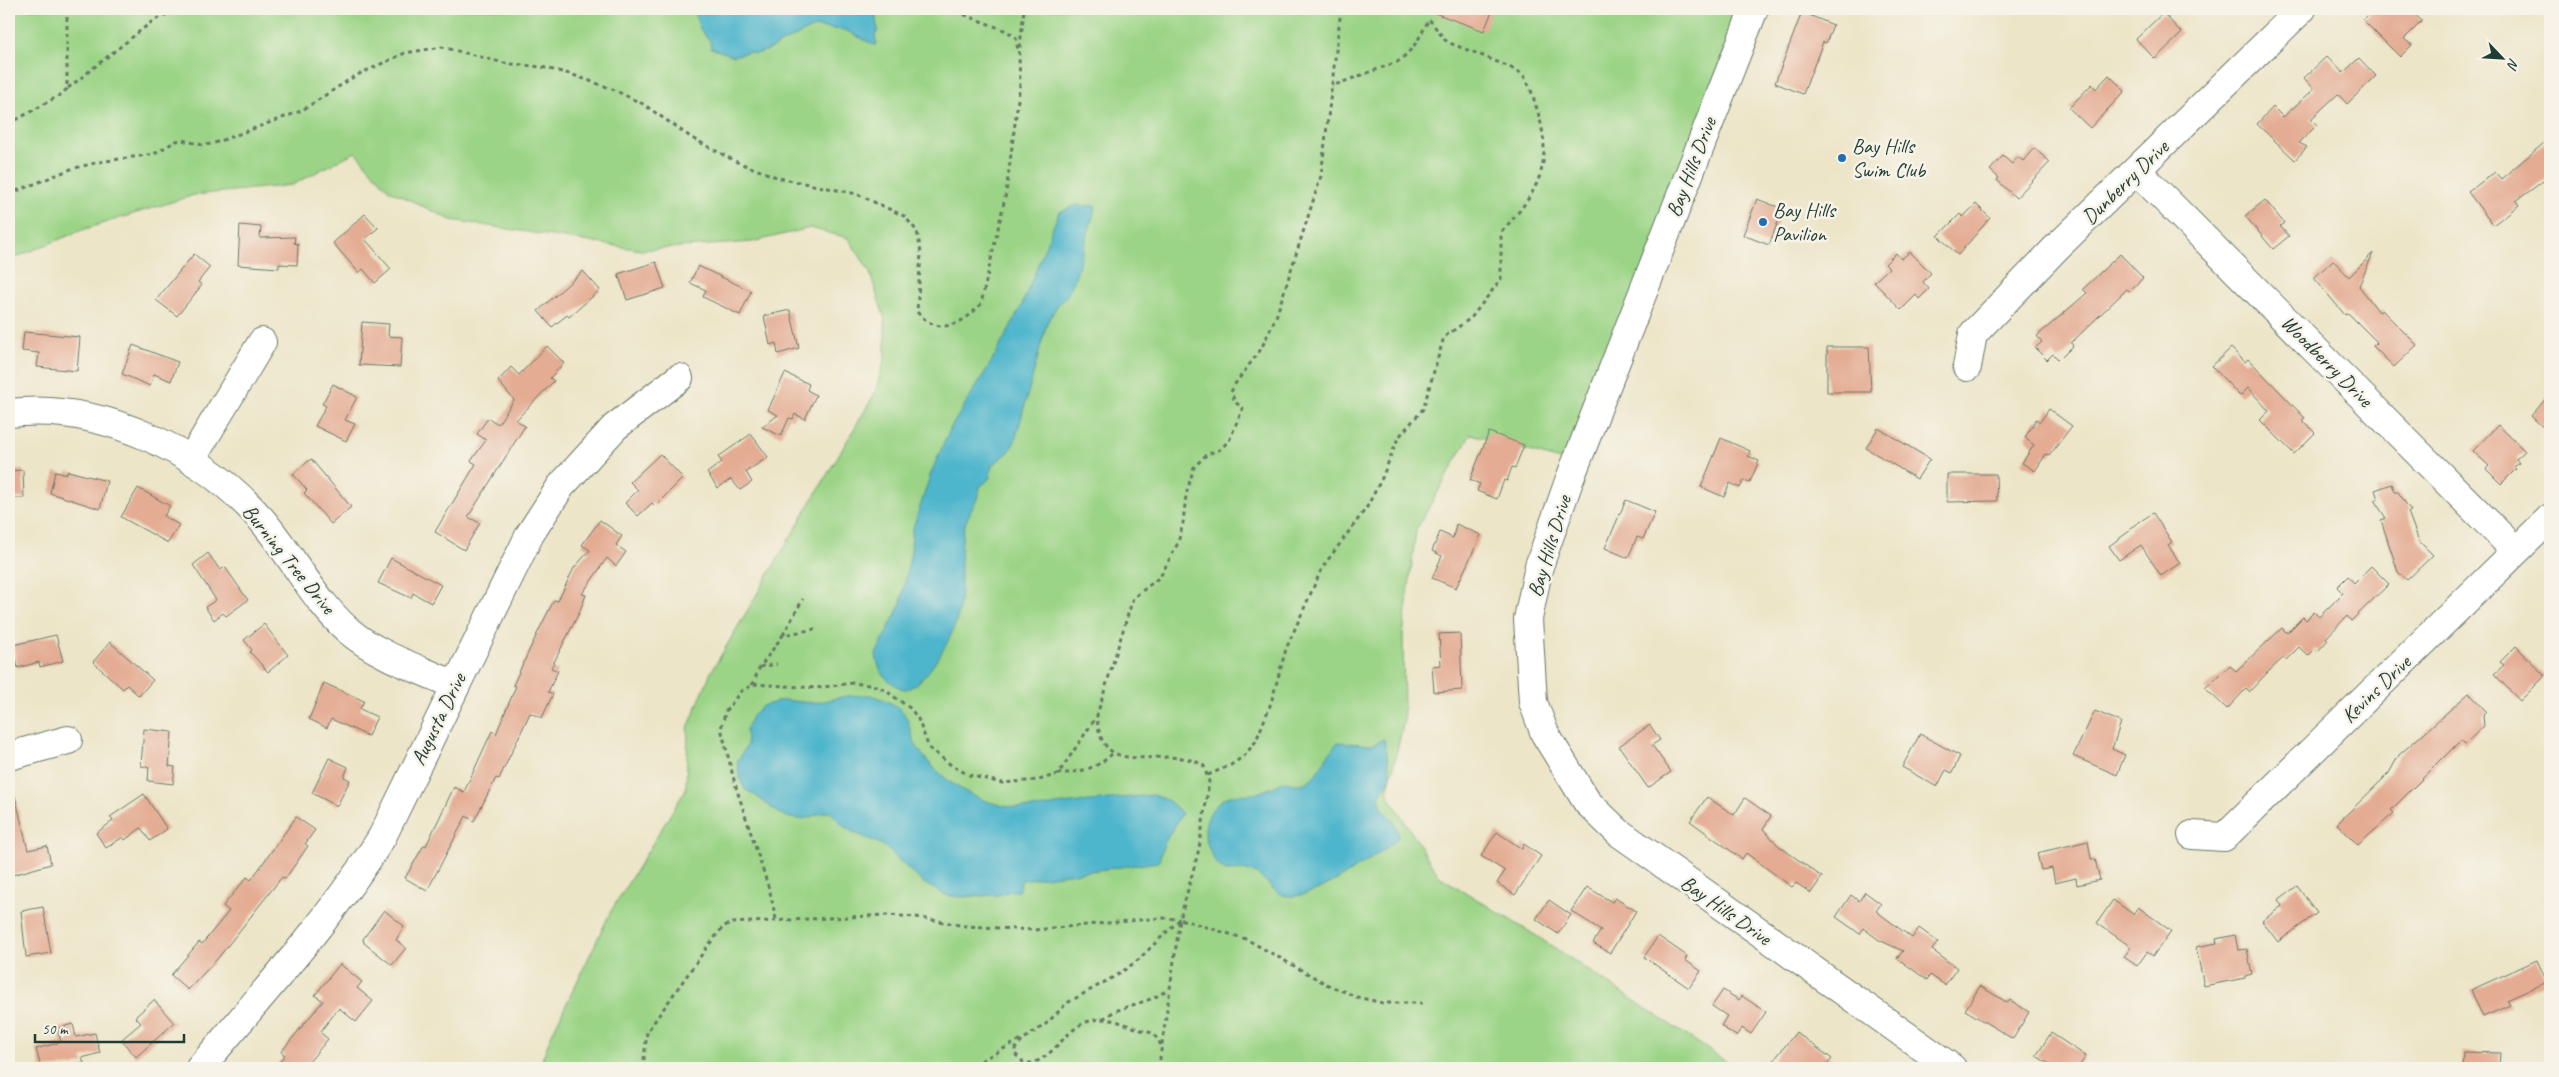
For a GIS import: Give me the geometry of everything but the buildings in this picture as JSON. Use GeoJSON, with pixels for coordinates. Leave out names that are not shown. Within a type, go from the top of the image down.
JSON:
{"type":"FeatureCollection","features":[{"type":"Feature","properties":{"kind":"street","name":"Bay Hills Drive"},"geometry":{"type":"LineString","coordinates":[[1754,9],[1569,481],[1539,566],[1528,619],[1532,702],[1563,766],[1587,802],[1618,832],[1952,1068]]}},
{"type":"Feature","properties":{"kind":"street","name":"Dunberry Drive"},"geometry":{"type":"LineString","coordinates":[[1968,367],[1973,334],[2055,250],[2302,9]]}},
{"type":"Feature","properties":{"kind":"street","name":"Woodberry Drive"},"geometry":{"type":"LineString","coordinates":[[2137,171],[2516,551]]}},
{"type":"Feature","properties":{"kind":"street"},"geometry":{"type":"LineString","coordinates":[[191,460],[262,342]]}},
{"type":"Feature","properties":{"kind":"street","name":"Augusta Drive"},"geometry":{"type":"LineString","coordinates":[[200,1068],[328,916],[358,875],[382,836],[454,685],[530,534],[561,486],[615,427],[679,378]]}},
{"type":"Feature","properties":{"kind":"street","name":"Burning Tree Drive"},"geometry":{"type":"LineString","coordinates":[[9,413],[44,412],[85,417],[121,427],[153,440],[191,460],[213,476],[260,519],[314,590],[350,632],[372,646],[454,685]]}},
{"type":"Feature","properties":{"kind":"street","name":"Kevins Drive"},"geometry":{"type":"LineString","coordinates":[[2192,835],[2224,837],[2550,518]]}},
{"type":"Feature","properties":{"kind":"street"},"geometry":{"type":"LineString","coordinates":[[9,756],[68,740]]}},
{"type":"Feature","properties":{"kind":"path"},"geometry":{"type":"LineString","coordinates":[[67,9],[67,88]]}},
{"type":"Feature","properties":{"kind":"path"},"geometry":{"type":"LineString","coordinates":[[9,124],[60,95],[154,20],[178,9]]}},
{"type":"Feature","properties":{"kind":"path"},"geometry":{"type":"LineString","coordinates":[[9,194],[71,169],[99,162],[154,154],[176,141],[182,140],[203,146],[212,144],[301,111],[355,76],[405,53],[442,47],[504,63],[541,67],[570,74],[610,88],[643,104],[692,138],[737,162],[779,178],[857,194],[904,216],[917,231],[921,253],[917,312],[930,324],[945,326],[972,314],[981,304],[1006,193],[1020,84],[1016,38],[1007,31],[949,9]]}},
{"type":"Feature","properties":{"kind":"path"},"geometry":{"type":"LineString","coordinates":[[1019,56],[1024,9]]}},
{"type":"Feature","properties":{"kind":"path"},"geometry":{"type":"LineString","coordinates":[[1058,774],[1097,715],[1133,598],[1160,577],[1178,543],[1184,523],[1186,495],[1194,467],[1207,454],[1219,450],[1228,440],[1242,414],[1244,408],[1235,402],[1231,392],[1234,384],[1261,349],[1276,317],[1321,176],[1341,9]]}},
{"type":"Feature","properties":{"kind":"path"},"geometry":{"type":"LineString","coordinates":[[1208,775],[1231,765],[1244,756],[1256,741],[1271,702],[1286,649],[1322,568],[1367,507],[1398,438],[1423,409],[1436,358],[1444,337],[1471,318],[1501,279],[1501,237],[1503,230],[1531,197],[1541,172],[1544,153],[1543,133],[1532,94],[1522,74],[1445,40],[1429,19],[1418,42],[1406,56],[1397,62],[1332,86]]}},
{"type":"Feature","properties":{"kind":"path"},"geometry":{"type":"LineString","coordinates":[[752,685],[760,667],[783,635],[803,598]]}},
{"type":"Feature","properties":{"kind":"path"},"geometry":{"type":"LineString","coordinates":[[783,635],[815,629]]}},
{"type":"Feature","properties":{"kind":"path"},"geometry":{"type":"LineString","coordinates":[[760,667],[777,664]]}},
{"type":"Feature","properties":{"kind":"path"},"geometry":{"type":"LineString","coordinates":[[776,919],[770,892],[735,784],[720,728],[726,711],[741,691],[752,685],[770,684],[816,688],[853,683],[876,686],[885,690],[911,709],[918,719],[929,748],[951,765],[969,775],[989,782],[1017,783],[1058,774],[1085,771],[1102,763],[1112,754]]}},
{"type":"Feature","properties":{"kind":"path"},"geometry":{"type":"LineString","coordinates":[[1097,715],[1100,738],[1112,754],[1131,758],[1194,759],[1204,766],[1208,775],[1208,793],[1199,848],[1180,919],[1168,989],[1161,1045],[1161,1068]]}},
{"type":"Feature","properties":{"kind":"path"},"geometry":{"type":"LineString","coordinates":[[643,1068],[647,1032],[724,926],[732,923],[758,923],[776,919],[887,915],[916,917],[965,926],[1019,930],[1062,928],[1160,918],[1180,919],[1246,939],[1328,985],[1357,997],[1384,1004],[1422,1003]]}},
{"type":"Feature","properties":{"kind":"path"},"geometry":{"type":"LineString","coordinates":[[1161,1045],[1153,1033],[1140,1030],[1116,1019],[1102,1019],[1082,1024],[1059,1041],[1041,1061],[1028,1064],[1018,1058],[1015,1049],[1067,1003],[1119,974],[1138,960],[1180,919]]}},
{"type":"Feature","properties":{"kind":"path"},"geometry":{"type":"LineString","coordinates":[[1102,1019],[1116,1011],[1147,1002],[1168,989]]}},
{"type":"Feature","properties":{"kind":"path"},"geometry":{"type":"LineString","coordinates":[[967,1068],[1029,1035]]}},
{"type":"Feature","properties":{"kind":"green space"},"geometry":{"type":"Polygon","coordinates":[[[9,9],[1741,9],[1570,463],[1471,434],[1416,530],[1403,635],[1404,721],[1387,793],[1439,876],[1535,935],[1736,1068],[539,1068],[550,1038],[611,911],[686,789],[688,728],[710,674],[874,395],[885,358],[885,320],[869,270],[848,238],[810,228],[752,242],[641,250],[451,220],[389,190],[355,152],[292,185],[194,195],[82,230],[9,260],[9,9]]]}},
{"type":"Feature","properties":{"kind":"water"},"geometry":{"type":"Polygon","coordinates":[[[694,9],[874,9],[878,30],[875,36],[877,44],[874,45],[845,30],[814,27],[766,51],[755,54],[748,52],[734,56],[711,48],[710,41],[700,29],[694,9]]]}},
{"type":"Feature","properties":{"kind":"water"},"geometry":{"type":"Polygon","coordinates":[[[1077,205],[1096,206],[1074,281],[1066,297],[1059,303],[1047,323],[1015,441],[1009,452],[992,465],[990,478],[980,487],[977,499],[966,521],[962,544],[959,611],[956,622],[943,650],[920,681],[912,687],[905,689],[896,686],[883,674],[876,654],[901,603],[911,551],[912,531],[931,473],[950,429],[992,361],[1022,305],[1059,212],[1077,205]]]}},
{"type":"Feature","properties":{"kind":"water"},"geometry":{"type":"Polygon","coordinates":[[[870,695],[898,707],[908,721],[918,748],[936,770],[960,789],[988,802],[1018,808],[1033,808],[1154,795],[1169,801],[1182,813],[1165,842],[1159,862],[1022,880],[1018,891],[1010,891],[999,895],[960,897],[945,895],[922,882],[883,845],[843,826],[831,812],[802,819],[790,818],[745,790],[740,779],[737,762],[747,745],[746,730],[752,716],[762,706],[783,700],[814,703],[847,696],[870,695]]]}},
{"type":"Feature","properties":{"kind":"water"},"geometry":{"type":"Polygon","coordinates":[[[1384,739],[1391,777],[1379,797],[1383,810],[1393,820],[1399,836],[1393,843],[1324,887],[1295,896],[1278,893],[1254,873],[1249,871],[1226,871],[1216,863],[1207,843],[1205,829],[1209,815],[1218,803],[1230,796],[1257,793],[1285,781],[1295,784],[1304,783],[1316,773],[1338,742],[1372,745],[1384,739]]]}},
{"type":"Feature","properties":{"kind":"place","name":"Bay Hills Swim Club"},"geometry":{"type":"Point","coordinates":[1842,158]}},
{"type":"Feature","properties":{"kind":"place","name":"Bay Hills Pavilion"},"geometry":{"type":"Point","coordinates":[1763,222]}}]}
